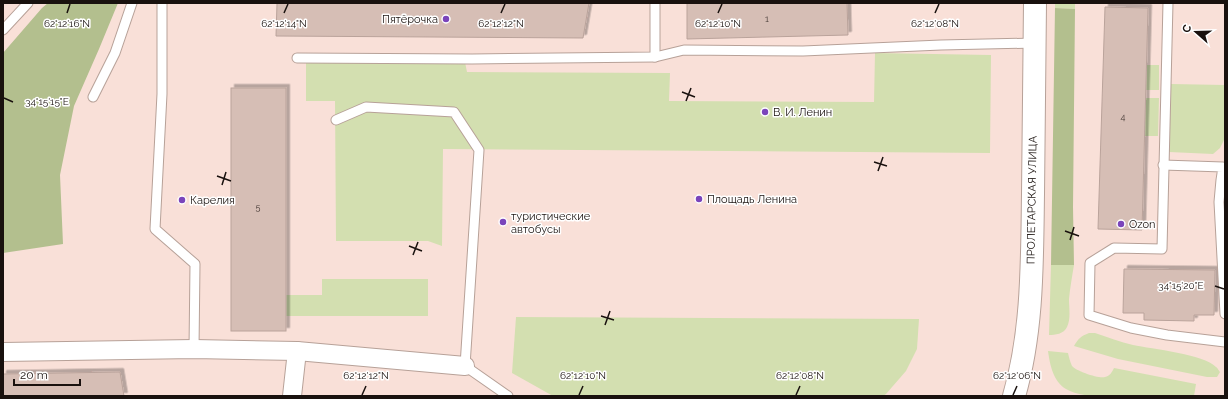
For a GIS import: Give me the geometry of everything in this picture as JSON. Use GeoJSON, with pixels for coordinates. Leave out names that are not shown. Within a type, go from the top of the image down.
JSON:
{"type":"FeatureCollection","features":[{"type":"Feature","properties":{"kind":"street","name":"ПРОЛЕТАРСКАЯ УЛИЦА"},"geometry":{"type":"LineString","coordinates":[[1014,396],[1023,359],[1029,300],[1033,233],[1035,3]]}},
{"type":"Feature","properties":{"kind":"street"},"geometry":{"type":"LineString","coordinates":[[3,352],[194,349],[298,351],[465,366]]}},
{"type":"Feature","properties":{"kind":"street"},"geometry":{"type":"LineString","coordinates":[[292,396],[298,351]]}},
{"type":"Feature","properties":{"kind":"lane"},"geometry":{"type":"LineString","coordinates":[[3,30],[28,3]]}},
{"type":"Feature","properties":{"kind":"lane"},"geometry":{"type":"LineString","coordinates":[[93,97],[116,53],[132,3]]}},
{"type":"Feature","properties":{"kind":"lane"},"geometry":{"type":"LineString","coordinates":[[162,3],[162,94],[155,229],[195,264],[194,349]]}},
{"type":"Feature","properties":{"kind":"lane"},"geometry":{"type":"LineString","coordinates":[[655,3],[655,57]]}},
{"type":"Feature","properties":{"kind":"lane"},"geometry":{"type":"LineString","coordinates":[[1168,3],[1162,249],[1114,248],[1090,263],[1089,315],[1131,328],[1167,335],[1225,342]]}},
{"type":"Feature","properties":{"kind":"lane"},"geometry":{"type":"LineString","coordinates":[[296,58],[472,59],[655,57],[684,50],[803,50],[1034,43]]}},
{"type":"Feature","properties":{"kind":"lane"},"geometry":{"type":"LineString","coordinates":[[336,120],[366,107],[454,112],[479,150],[465,366],[508,396]]}},
{"type":"Feature","properties":{"kind":"lane"},"geometry":{"type":"LineString","coordinates":[[1164,166],[1224,164],[1219,202],[1224,256],[1225,314]]}},
{"type":"Feature","properties":{"kind":"green space"},"geometry":{"type":"Polygon","coordinates":[[[48,3],[118,3],[74,106],[60,175],[63,244],[3,253],[3,53],[48,3]]]}},
{"type":"Feature","properties":{"kind":"green space"},"geometry":{"type":"Polygon","coordinates":[[[1055,3],[1075,3],[1075,9],[1055,8],[1055,3]]]}},
{"type":"Feature","properties":{"kind":"green space"},"geometry":{"type":"Polygon","coordinates":[[[1055,8],[1075,9],[1073,207],[1074,265],[1051,265],[1055,8]]]}},
{"type":"Feature","properties":{"kind":"green space"},"geometry":{"type":"Polygon","coordinates":[[[875,53],[991,55],[990,153],[443,149],[442,246],[428,241],[336,241],[335,101],[306,101],[306,62],[465,62],[467,72],[670,73],[669,101],[874,102],[875,53]]]}},
{"type":"Feature","properties":{"kind":"green space"},"geometry":{"type":"Polygon","coordinates":[[[1147,65],[1159,65],[1159,90],[1146,90],[1147,65]]]}},
{"type":"Feature","properties":{"kind":"green space"},"geometry":{"type":"Polygon","coordinates":[[[1171,84],[1225,85],[1224,140],[1220,148],[1213,154],[1169,152],[1171,84]]]}},
{"type":"Feature","properties":{"kind":"green space"},"geometry":{"type":"Polygon","coordinates":[[[1145,98],[1159,98],[1158,136],[1144,136],[1145,98]]]}},
{"type":"Feature","properties":{"kind":"green space"},"geometry":{"type":"Polygon","coordinates":[[[1051,265],[1074,265],[1070,287],[1068,324],[1062,333],[1049,335],[1051,265]]]}},
{"type":"Feature","properties":{"kind":"green space"},"geometry":{"type":"Polygon","coordinates":[[[322,279],[428,279],[428,316],[286,316],[286,295],[322,295],[322,279]]]}},
{"type":"Feature","properties":{"kind":"green space"},"geometry":{"type":"Polygon","coordinates":[[[516,317],[919,319],[917,349],[906,371],[883,396],[553,396],[512,373],[516,317]]]}},
{"type":"Feature","properties":{"kind":"green space"},"geometry":{"type":"Polygon","coordinates":[[[1089,333],[1095,333],[1133,345],[1189,355],[1210,362],[1220,372],[1217,377],[1207,377],[1118,359],[1074,346],[1080,338],[1089,333]]]}},
{"type":"Feature","properties":{"kind":"green space"},"geometry":{"type":"Polygon","coordinates":[[[1048,351],[1068,353],[1071,364],[1074,368],[1093,376],[1108,376],[1114,368],[1196,384],[1194,396],[1089,396],[1073,392],[1066,389],[1058,382],[1051,367],[1048,351]]]}},
{"type":"Feature","properties":{"kind":"building"},"geometry":{"type":"Polygon","coordinates":[[[277,3],[589,3],[583,38],[276,36],[277,3]]]}},
{"type":"Feature","properties":{"kind":"building"},"geometry":{"type":"Polygon","coordinates":[[[687,3],[847,3],[848,35],[687,39],[687,3]]]}},
{"type":"Feature","properties":{"kind":"building"},"geometry":{"type":"Polygon","coordinates":[[[1105,7],[1148,8],[1142,230],[1098,229],[1105,7]]]}},
{"type":"Feature","properties":{"kind":"building"},"geometry":{"type":"Polygon","coordinates":[[[231,88],[286,88],[286,331],[231,331],[231,88]]]}},
{"type":"Feature","properties":{"kind":"building"},"geometry":{"type":"Polygon","coordinates":[[[1124,269],[1215,270],[1214,315],[1194,315],[1194,321],[1144,320],[1144,313],[1123,313],[1124,269]]]}},
{"type":"Feature","properties":{"kind":"building"},"geometry":{"type":"Polygon","coordinates":[[[120,372],[124,396],[3,396],[3,374],[120,372]]]}},
{"type":"Feature","properties":{"kind":"place","name":"Пятёрочка"},"geometry":{"type":"Point","coordinates":[446,19]}},
{"type":"Feature","properties":{"kind":"place","name":"В. И. Ленин"},"geometry":{"type":"Point","coordinates":[765,112]}},
{"type":"Feature","properties":{"kind":"place","name":"Площадь Ленина"},"geometry":{"type":"Point","coordinates":[699,199]}},
{"type":"Feature","properties":{"kind":"place","name":"Карелия"},"geometry":{"type":"Point","coordinates":[182,200]}},
{"type":"Feature","properties":{"kind":"place","name":"туристические автобусы"},"geometry":{"type":"Point","coordinates":[503,222]}},
{"type":"Feature","properties":{"kind":"place","name":"Ozon"},"geometry":{"type":"Point","coordinates":[1121,224]}}]}
